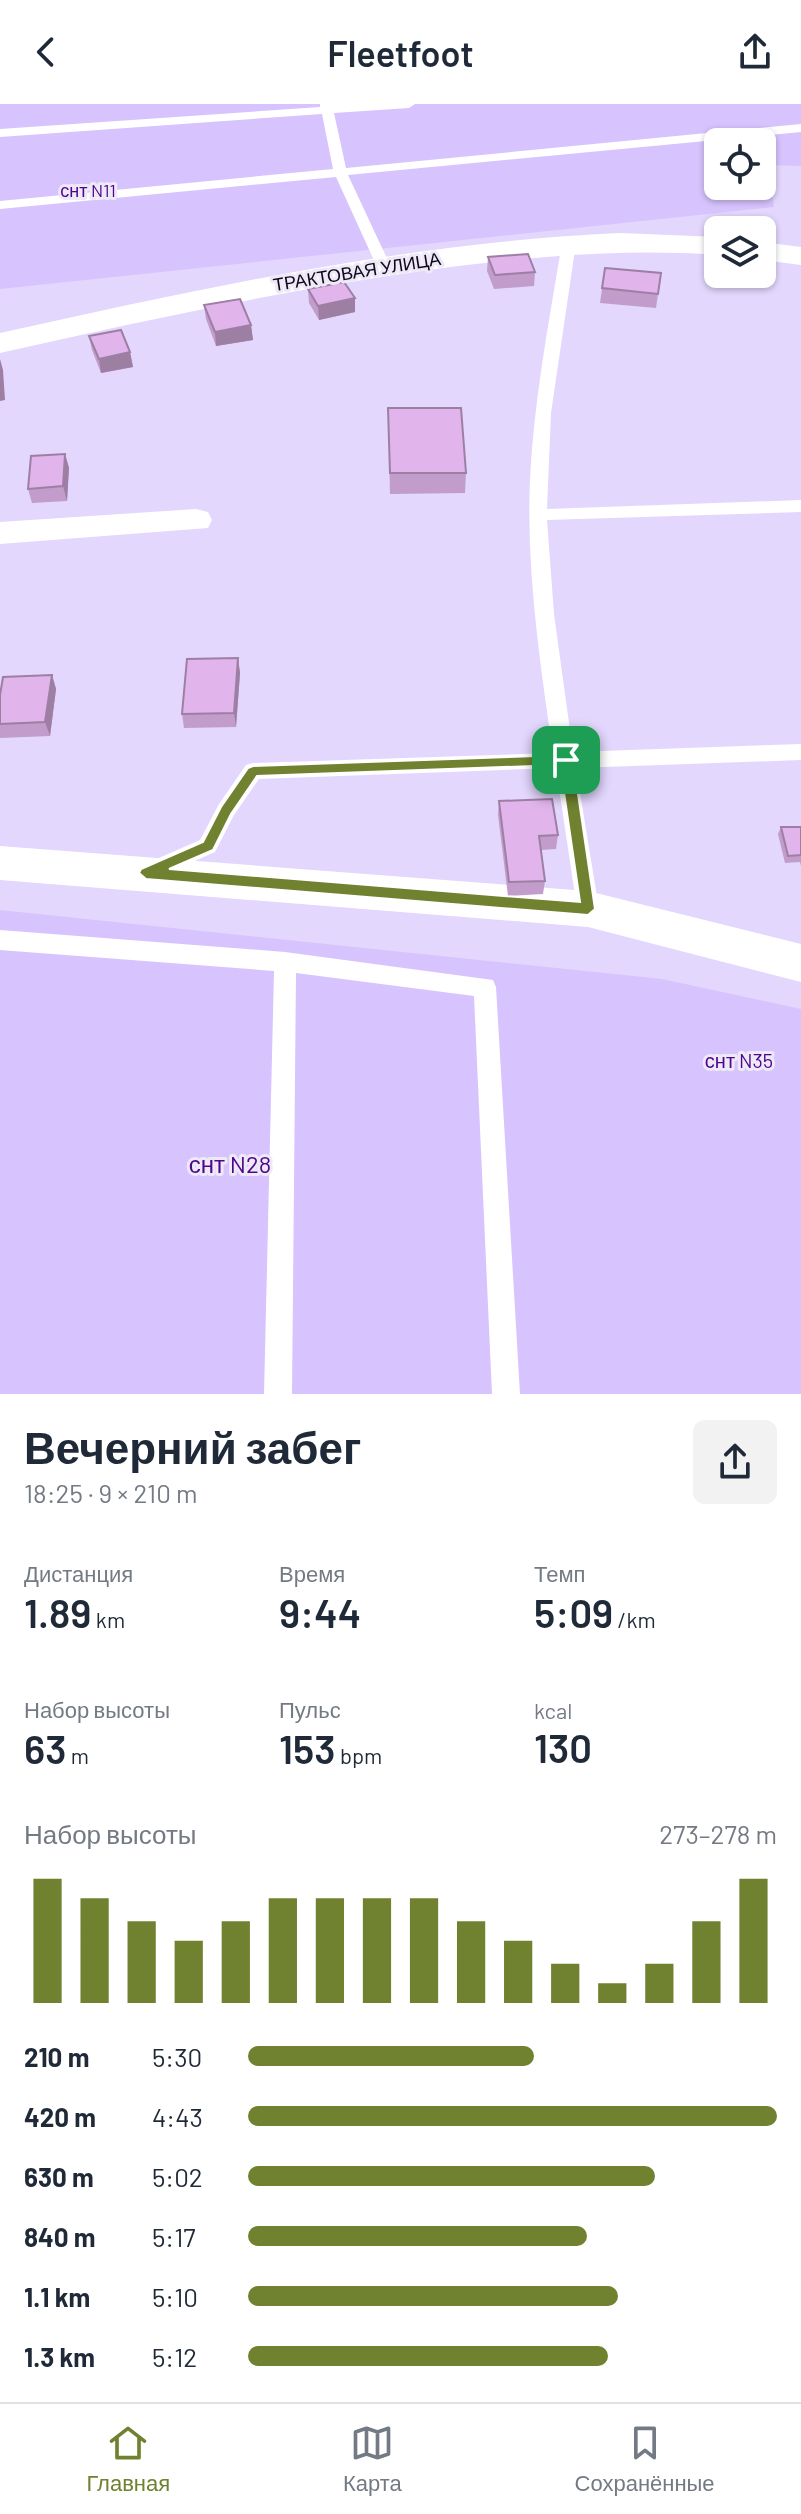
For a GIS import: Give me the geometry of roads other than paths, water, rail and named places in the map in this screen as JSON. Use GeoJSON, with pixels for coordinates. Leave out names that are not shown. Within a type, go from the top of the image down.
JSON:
{"type":"FeatureCollection","features":[{"type":"Feature","properties":{"kind":"street","name":"ТРАКТОВАЯ УЛИЦА"},"geometry":{"type":"LineString","coordinates":[[0,343],[294,280],[384,267],[569,243],[646,240],[704,245]]}},
{"type":"Feature","properties":{"kind":"street"},"geometry":{"type":"LineString","coordinates":[[776,253],[801,256]]}},
{"type":"Feature","properties":{"kind":"street"},"geometry":{"type":"LineString","coordinates":[[0,533],[196,520]]}},
{"type":"Feature","properties":{"kind":"street"},"geometry":{"type":"LineString","coordinates":[[0,863],[588,909],[801,963]]}},
{"type":"Feature","properties":{"kind":"lane"},"geometry":{"type":"LineString","coordinates":[[0,133],[409,104]]}},
{"type":"Feature","properties":{"kind":"lane"},"geometry":{"type":"LineString","coordinates":[[327,108],[341,174],[384,267]]}},
{"type":"Feature","properties":{"kind":"lane"},"geometry":{"type":"LineString","coordinates":[[0,205],[801,128]]}},
{"type":"Feature","properties":{"kind":"lane"},"geometry":{"type":"LineString","coordinates":[[569,243],[541,417],[538,515],[546,621],[588,909]]}},
{"type":"Feature","properties":{"kind":"lane"},"geometry":{"type":"LineString","coordinates":[[538,515],[801,506]]}},
{"type":"Feature","properties":{"kind":"lane"},"geometry":{"type":"LineString","coordinates":[[146,873],[208,846],[226,810],[253,771],[801,752]]}},
{"type":"Feature","properties":{"kind":"lane"},"geometry":{"type":"LineString","coordinates":[[0,940],[285,962],[485,987],[506,1394]]}},
{"type":"Feature","properties":{"kind":"lane"},"geometry":{"type":"LineString","coordinates":[[278,1394],[285,962]]}},
{"type":"Feature","properties":{"kind":"park label","name":"снт N11"},"geometry":{"type":"Point","coordinates":[88,191]}},
{"type":"Feature","properties":{"kind":"park label","name":"снт N35"},"geometry":{"type":"Point","coordinates":[739,1061]}},
{"type":"Feature","properties":{"kind":"park label","name":"снт N28"},"geometry":{"type":"Point","coordinates":[230,1165]}}]}
